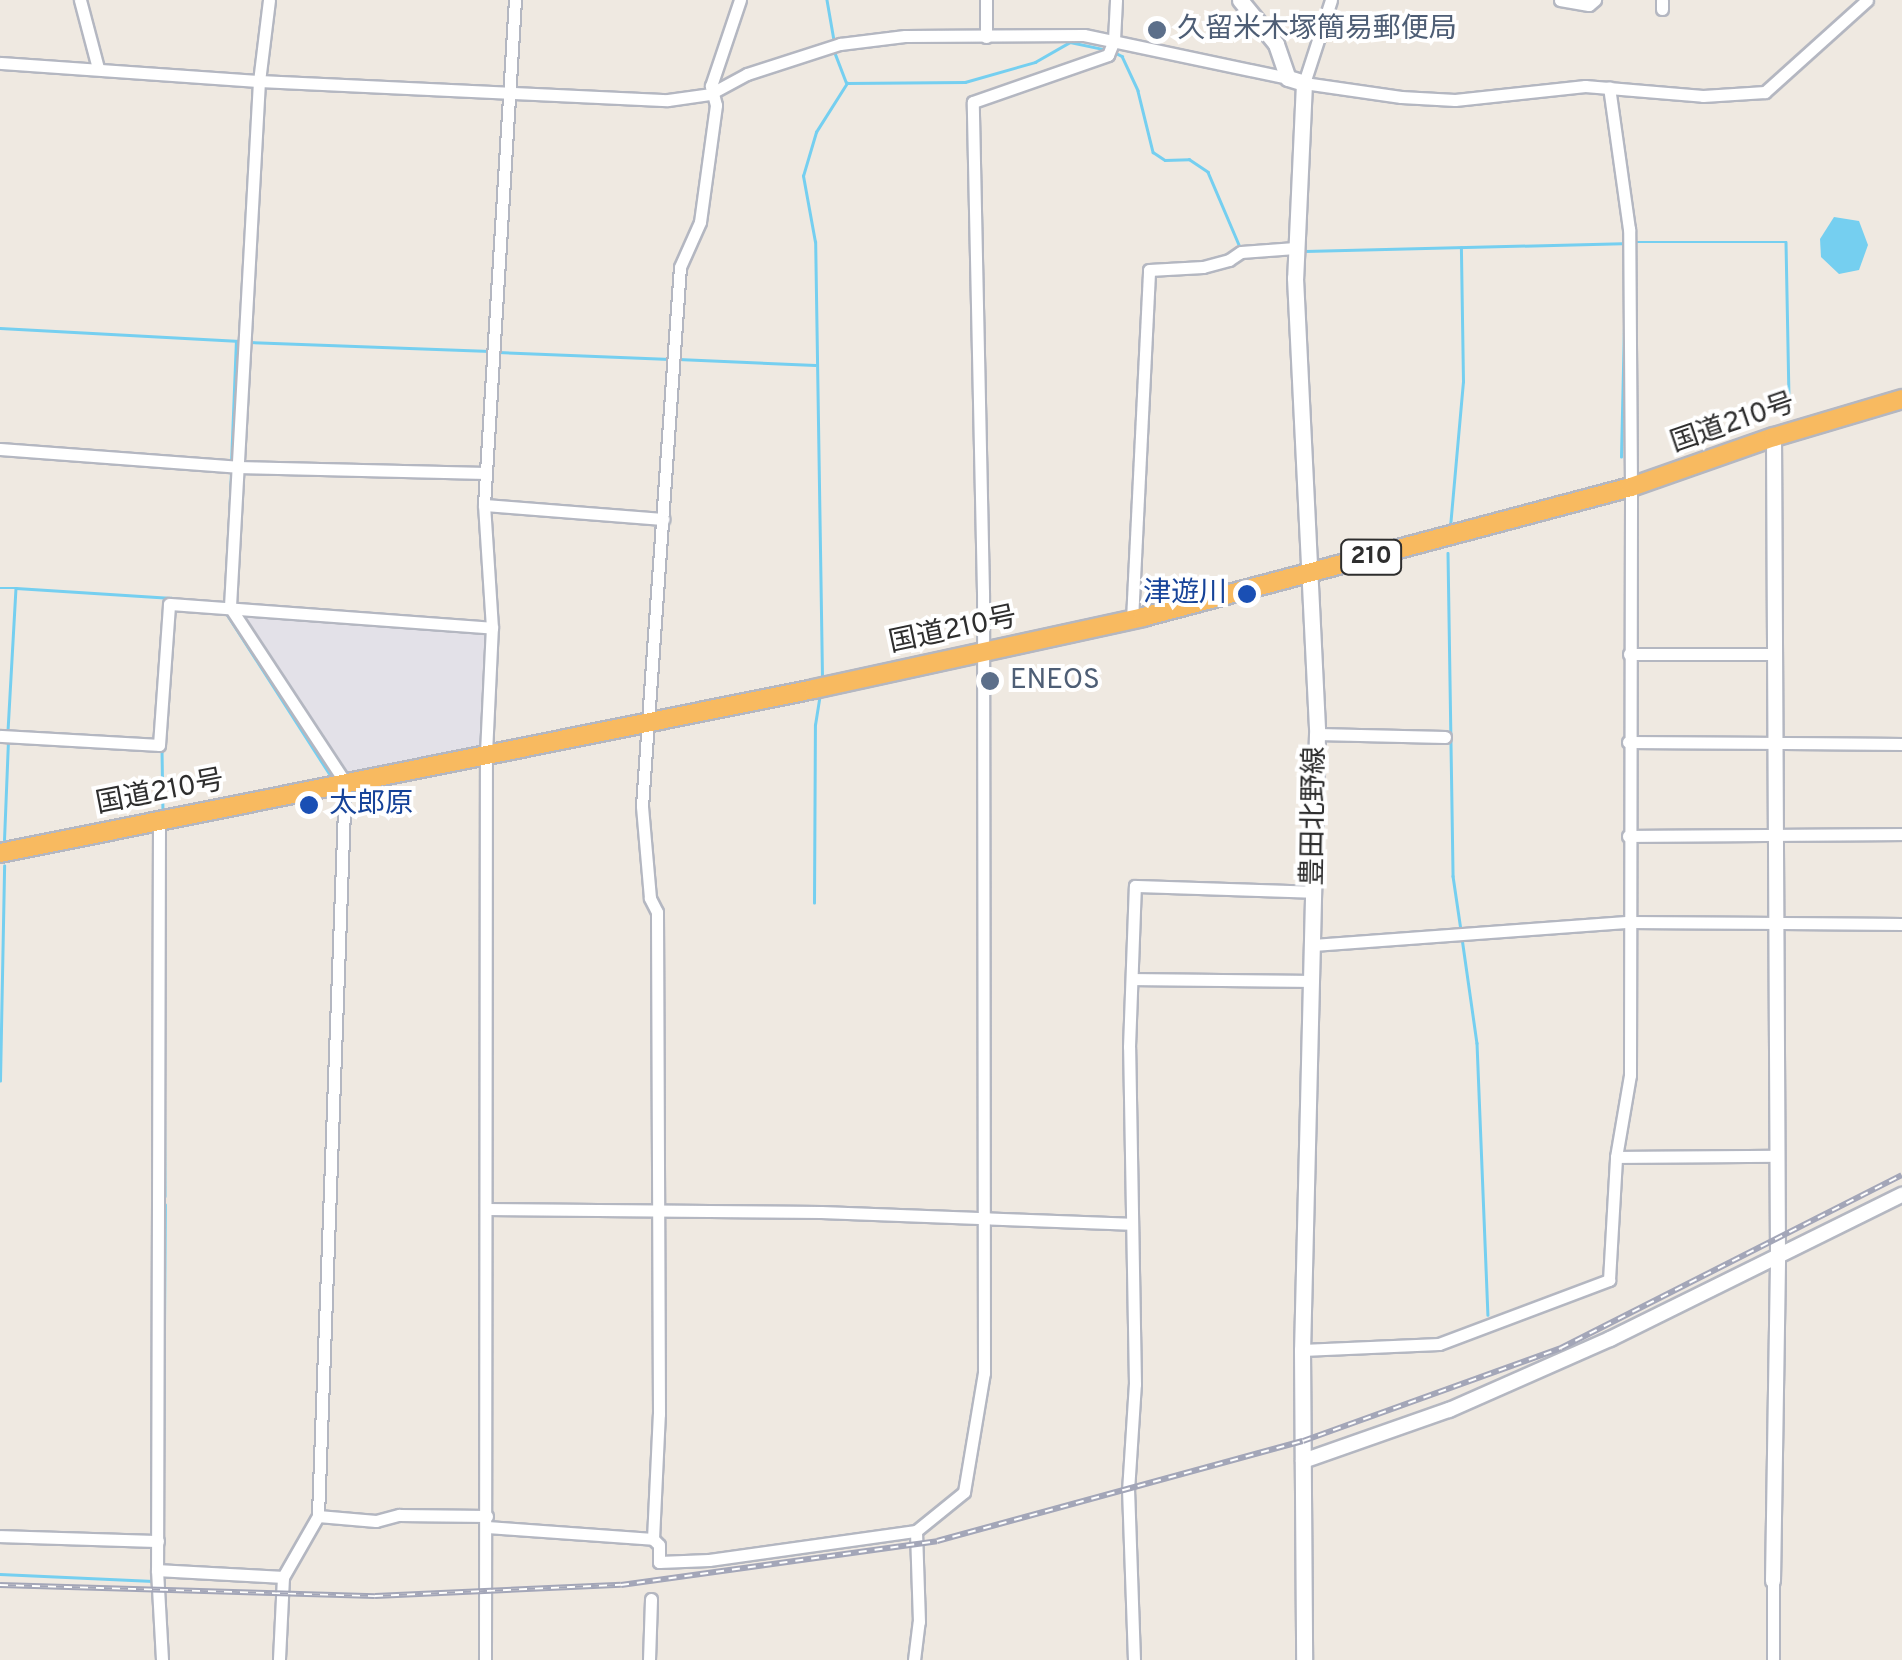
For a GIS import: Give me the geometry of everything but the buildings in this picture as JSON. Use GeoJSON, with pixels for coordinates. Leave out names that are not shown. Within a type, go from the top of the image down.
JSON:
{"type":"FeatureCollection","features":[{"type":"Feature","properties":{"kind":"highway","name":"国道210号"},"geometry":{"type":"LineString","coordinates":[[0,852],[823,687],[1132,620],[1631,488],[1774,437],[1902,399]]}},
{"type":"Feature","properties":{"kind":"main road","name":"豊田北野線"},"geometry":{"type":"LineString","coordinates":[[1240,0],[1276,44],[1296,80],[1299,411],[1313,573],[1317,734],[1302,1350],[1304,1660]]}},
{"type":"Feature","properties":{"kind":"street"},"geometry":{"type":"LineString","coordinates":[[80,0],[98,68]]}},
{"type":"Feature","properties":{"kind":"street"},"geometry":{"type":"LineString","coordinates":[[269,0],[259,81],[230,607],[345,782],[318,1516],[282,1577],[278,1660]]}},
{"type":"Feature","properties":{"kind":"street"},"geometry":{"type":"LineString","coordinates":[[485,1660],[486,753],[492,628],[484,505],[515,0]]}},
{"type":"Feature","properties":{"kind":"street"},"geometry":{"type":"LineString","coordinates":[[653,1540],[659,1414],[657,912],[650,898],[642,806],[680,268],[700,222],[716,105],[710,94],[740,0]]}},
{"type":"Feature","properties":{"kind":"street"},"geometry":{"type":"LineString","coordinates":[[986,0],[986,37]]}},
{"type":"Feature","properties":{"kind":"street"},"geometry":{"type":"LineString","coordinates":[[318,1516],[376,1520],[399,1515],[487,1521],[653,1540],[660,1544],[659,1562],[916,1531],[964,1492],[984,1373],[983,653],[974,102],[1108,54],[1114,40],[1116,0]]}},
{"type":"Feature","properties":{"kind":"street"},"geometry":{"type":"LineString","coordinates":[[1296,80],[1330,0]]}},
{"type":"Feature","properties":{"kind":"street"},"geometry":{"type":"LineString","coordinates":[[1560,0],[1590,4],[1595,0]]}},
{"type":"Feature","properties":{"kind":"street"},"geometry":{"type":"LineString","coordinates":[[0,63],[259,81],[668,100],[710,94],[746,74],[840,44],[905,36],[1084,35],[1400,98],[1456,100],[1561,87],[1610,87],[1703,96],[1765,92],[1867,0]]}},
{"type":"Feature","properties":{"kind":"street"},"geometry":{"type":"LineString","coordinates":[[1302,1350],[1439,1344],[1609,1280],[1616,1157],[1630,1075],[1631,488],[1630,229],[1610,87]]}},
{"type":"Feature","properties":{"kind":"street"},"geometry":{"type":"LineString","coordinates":[[1132,620],[1149,270],[1203,267],[1229,260],[1240,252],[1296,248]]}},
{"type":"Feature","properties":{"kind":"street"},"geometry":{"type":"LineString","coordinates":[[1772,1660],[1778,1255],[1774,437]]}},
{"type":"Feature","properties":{"kind":"street"},"geometry":{"type":"LineString","coordinates":[[0,450],[237,467],[486,473]]}},
{"type":"Feature","properties":{"kind":"street"},"geometry":{"type":"LineString","coordinates":[[484,505],[663,519]]}},
{"type":"Feature","properties":{"kind":"street"},"geometry":{"type":"LineString","coordinates":[[0,736],[159,744],[168,604],[492,628]]}},
{"type":"Feature","properties":{"kind":"street"},"geometry":{"type":"LineString","coordinates":[[1629,654],[1775,654]]}},
{"type":"Feature","properties":{"kind":"street"},"geometry":{"type":"LineString","coordinates":[[1317,734],[1446,737]]}},
{"type":"Feature","properties":{"kind":"street"},"geometry":{"type":"LineString","coordinates":[[1628,742],[1902,744]]}},
{"type":"Feature","properties":{"kind":"street"},"geometry":{"type":"LineString","coordinates":[[159,822],[157,1570],[162,1660]]}},
{"type":"Feature","properties":{"kind":"street"},"geometry":{"type":"LineString","coordinates":[[1628,836],[1902,834]]}},
{"type":"Feature","properties":{"kind":"street"},"geometry":{"type":"LineString","coordinates":[[1134,1660],[1128,1491],[1135,1384],[1128,1047],[1135,886],[1314,892]]}},
{"type":"Feature","properties":{"kind":"street"},"geometry":{"type":"LineString","coordinates":[[1313,945],[1629,922],[1902,924]]}},
{"type":"Feature","properties":{"kind":"street"},"geometry":{"type":"LineString","coordinates":[[1133,979],[1310,981]]}},
{"type":"Feature","properties":{"kind":"street"},"geometry":{"type":"LineString","coordinates":[[1616,1157],[1776,1156]]}},
{"type":"Feature","properties":{"kind":"street"},"geometry":{"type":"LineString","coordinates":[[1302,1461],[1449,1410],[1610,1340],[1902,1196]]}},
{"type":"Feature","properties":{"kind":"street"},"geometry":{"type":"LineString","coordinates":[[486,1209],[658,1210],[1130,1224]]}},
{"type":"Feature","properties":{"kind":"street"},"geometry":{"type":"LineString","coordinates":[[914,1660],[919,1622],[916,1531]]}},
{"type":"Feature","properties":{"kind":"street"},"geometry":{"type":"LineString","coordinates":[[0,1536],[158,1542]]}},
{"type":"Feature","properties":{"kind":"street"},"geometry":{"type":"LineString","coordinates":[[157,1570],[282,1577]]}},
{"type":"Feature","properties":{"kind":"street"},"geometry":{"type":"LineString","coordinates":[[649,1660],[651,1599]]}},
{"type":"Feature","properties":{"kind":"shaded area"},"geometry":{"type":"Polygon","coordinates":[[[230,607],[492,628],[486,753],[345,782],[230,607]]]}},
{"type":"Feature","properties":{"kind":"water"},"geometry":{"type":"Polygon","coordinates":[[[1834,217],[1859,221],[1868,245],[1859,270],[1839,274],[1821,257],[1820,239],[1834,217]]]}},
{"type":"Feature","properties":{"kind":"waterway"},"geometry":{"type":"LineString","coordinates":[[827,0],[834,40]]}},
{"type":"Feature","properties":{"kind":"waterway"},"geometry":{"type":"LineString","coordinates":[[822,677],[815,242],[803,176],[816,132],[847,83],[965,82],[1035,62],[1070,42],[1104,49]]}},
{"type":"Feature","properties":{"kind":"waterway"},"geometry":{"type":"LineString","coordinates":[[835,53],[846,82]]}},
{"type":"Feature","properties":{"kind":"waterway"},"geometry":{"type":"LineString","coordinates":[[1116,53],[1122,56],[1138,91],[1153,152],[1165,160],[1189,159],[1208,172],[1240,247]]}},
{"type":"Feature","properties":{"kind":"waterway"},"geometry":{"type":"LineString","coordinates":[[1635,242],[1786,242],[1789,404]]}},
{"type":"Feature","properties":{"kind":"waterway"},"geometry":{"type":"LineString","coordinates":[[1305,251],[1622,243]]}},
{"type":"Feature","properties":{"kind":"waterway"},"geometry":{"type":"LineString","coordinates":[[1450,527],[1463,382],[1461,248]]}},
{"type":"Feature","properties":{"kind":"waterway"},"geometry":{"type":"LineString","coordinates":[[0,328],[240,341]]}},
{"type":"Feature","properties":{"kind":"waterway"},"geometry":{"type":"LineString","coordinates":[[1621,457],[1624,329]]}},
{"type":"Feature","properties":{"kind":"waterway"},"geometry":{"type":"LineString","coordinates":[[231,464],[236,342]]}},
{"type":"Feature","properties":{"kind":"waterway"},"geometry":{"type":"LineString","coordinates":[[248,342],[490,351]]}},
{"type":"Feature","properties":{"kind":"waterway"},"geometry":{"type":"LineString","coordinates":[[498,352],[670,359]]}},
{"type":"Feature","properties":{"kind":"waterway"},"geometry":{"type":"LineString","coordinates":[[678,359],[815,365]]}},
{"type":"Feature","properties":{"kind":"waterway"},"geometry":{"type":"LineString","coordinates":[[228,544],[231,472]]}},
{"type":"Feature","properties":{"kind":"waterway"},"geometry":{"type":"LineString","coordinates":[[1448,553],[1453,876],[1461,930]]}},
{"type":"Feature","properties":{"kind":"waterway"},"geometry":{"type":"LineString","coordinates":[[0,588],[16,588],[8,733]]}},
{"type":"Feature","properties":{"kind":"waterway"},"geometry":{"type":"LineString","coordinates":[[16,588],[172,598],[171,602]]}},
{"type":"Feature","properties":{"kind":"waterway"},"geometry":{"type":"LineString","coordinates":[[225,611],[331,776]]}},
{"type":"Feature","properties":{"kind":"waterway"},"geometry":{"type":"LineString","coordinates":[[814,903],[815,725],[820,695]]}},
{"type":"Feature","properties":{"kind":"waterway"},"geometry":{"type":"LineString","coordinates":[[4,840],[8,741]]}},
{"type":"Feature","properties":{"kind":"waterway"},"geometry":{"type":"LineString","coordinates":[[162,750],[163,812]]}},
{"type":"Feature","properties":{"kind":"waterway"},"geometry":{"type":"LineString","coordinates":[[0,1081],[4,866]]}},
{"type":"Feature","properties":{"kind":"waterway"},"geometry":{"type":"LineString","coordinates":[[1462,938],[1477,1043],[1488,1315]]}},
{"type":"Feature","properties":{"kind":"waterway"},"geometry":{"type":"LineString","coordinates":[[164,1002],[165,1196]]}},
{"type":"Feature","properties":{"kind":"waterway"},"geometry":{"type":"LineString","coordinates":[[163,1470],[165,1205]]}},
{"type":"Feature","properties":{"kind":"waterway"},"geometry":{"type":"LineString","coordinates":[[0,1574],[153,1581]]}},
{"type":"Feature","properties":{"kind":"railway"},"geometry":{"type":"LineString","coordinates":[[0,1585],[375,1596],[621,1585],[937,1541],[1303,1441],[1561,1348],[1902,1175]]}},
{"type":"Feature","properties":{"kind":"place","name":"久留米木塚簡易郵便局"},"geometry":{"type":"Point","coordinates":[1157,30]}},
{"type":"Feature","properties":{"kind":"place","name":"津遊川"},"geometry":{"type":"Point","coordinates":[1247,594]}},
{"type":"Feature","properties":{"kind":"place","name":"ENEOS"},"geometry":{"type":"Point","coordinates":[990,681]}},
{"type":"Feature","properties":{"kind":"place","name":"太郎原"},"geometry":{"type":"Point","coordinates":[309,805]}}]}
